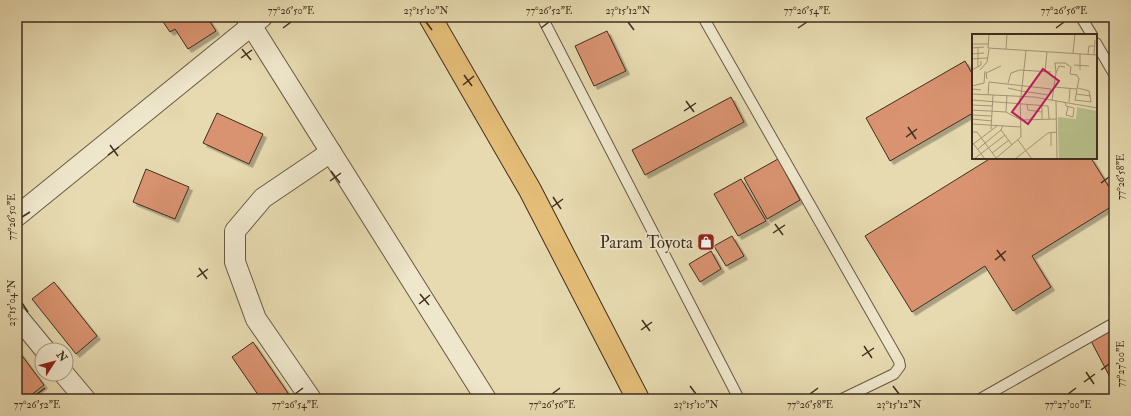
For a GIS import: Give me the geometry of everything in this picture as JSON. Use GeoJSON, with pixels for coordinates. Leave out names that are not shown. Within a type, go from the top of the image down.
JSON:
{"type":"FeatureCollection","features":[{"type":"Feature","properties":{"kind":"main road"},"geometry":{"type":"LineString","coordinates":[[430,17],[530,190],[638,399]]}},
{"type":"Feature","properties":{"kind":"main road"},"geometry":{"type":"LineString","coordinates":[[445,17],[539,185],[650,399]]}},
{"type":"Feature","properties":{"kind":"street"},"geometry":{"type":"LineString","coordinates":[[17,216],[253,20],[331,152],[486,399]]}},
{"type":"Feature","properties":{"kind":"street"},"geometry":{"type":"LineString","coordinates":[[311,399],[256,319],[235,262],[235,231],[263,198],[331,152]]}},
{"type":"Feature","properties":{"kind":"street"},"geometry":{"type":"LineString","coordinates":[[17,316],[38,342]]}},
{"type":"Feature","properties":{"kind":"street"},"geometry":{"type":"LineString","coordinates":[[71,382],[85,399]]}},
{"type":"Feature","properties":{"kind":"lane"},"geometry":{"type":"LineString","coordinates":[[542,17],[739,399]]}},
{"type":"Feature","properties":{"kind":"lane"},"geometry":{"type":"LineString","coordinates":[[703,17],[899,361],[900,366],[894,374],[842,399]]}},
{"type":"Feature","properties":{"kind":"lane"},"geometry":{"type":"LineString","coordinates":[[1081,17],[1091,34]]}},
{"type":"Feature","properties":{"kind":"lane"},"geometry":{"type":"LineString","coordinates":[[1097,44],[1114,73]]}},
{"type":"Feature","properties":{"kind":"lane"},"geometry":{"type":"LineString","coordinates":[[980,399],[1114,323]]}},
{"type":"Feature","properties":{"kind":"building"},"geometry":{"type":"Polygon","coordinates":[[[165,17],[207,17],[216,31],[188,49],[175,29],[170,32],[161,19],[165,17]]]}},
{"type":"Feature","properties":{"kind":"building"},"geometry":{"type":"Polygon","coordinates":[[[607,31],[626,71],[594,86],[575,46],[607,31]]]}},
{"type":"Feature","properties":{"kind":"building"},"geometry":{"type":"Polygon","coordinates":[[[965,61],[972,73],[972,114],[890,161],[866,118],[965,61]]]}},
{"type":"Feature","properties":{"kind":"building"},"geometry":{"type":"Polygon","coordinates":[[[731,97],[744,122],[645,175],[632,150],[731,97]]]}},
{"type":"Feature","properties":{"kind":"building"},"geometry":{"type":"Polygon","coordinates":[[[217,113],[263,134],[249,164],[203,143],[217,113]]]}},
{"type":"Feature","properties":{"kind":"building"},"geometry":{"type":"Polygon","coordinates":[[[778,159],[800,200],[767,219],[744,178],[778,159]]]}},
{"type":"Feature","properties":{"kind":"building"},"geometry":{"type":"Polygon","coordinates":[[[989,159],[1092,159],[1114,195],[1114,205],[1032,256],[1051,287],[1013,311],[985,266],[912,312],[865,236],[989,159]]]}},
{"type":"Feature","properties":{"kind":"building"},"geometry":{"type":"Polygon","coordinates":[[[146,169],[189,187],[175,219],[133,202],[146,169]]]}},
{"type":"Feature","properties":{"kind":"building"},"geometry":{"type":"Polygon","coordinates":[[[741,179],[766,221],[738,236],[714,194],[741,179]]]}},
{"type":"Feature","properties":{"kind":"building"},"geometry":{"type":"Polygon","coordinates":[[[732,236],[744,256],[726,266],[714,246],[732,236]]]}},
{"type":"Feature","properties":{"kind":"building"},"geometry":{"type":"Polygon","coordinates":[[[711,251],[721,269],[700,282],[689,264],[711,251]]]}},
{"type":"Feature","properties":{"kind":"building"},"geometry":{"type":"Polygon","coordinates":[[[54,282],[97,336],[76,354],[74,352],[74,342],[66,342],[32,299],[54,282]]]}},
{"type":"Feature","properties":{"kind":"building"},"geometry":{"type":"Polygon","coordinates":[[[1114,327],[1114,385],[1090,339],[1114,327]]]}},
{"type":"Feature","properties":{"kind":"building"},"geometry":{"type":"Polygon","coordinates":[[[253,342],[292,399],[261,399],[232,357],[253,342]]]}},
{"type":"Feature","properties":{"kind":"building"},"geometry":{"type":"Polygon","coordinates":[[[17,349],[34,372],[34,382],[42,382],[44,385],[26,399],[17,388],[17,349]]]}},
{"type":"Feature","properties":{"kind":"place","name":"Param Toyota"},"geometry":{"type":"Point","coordinates":[706,242]}}]}
